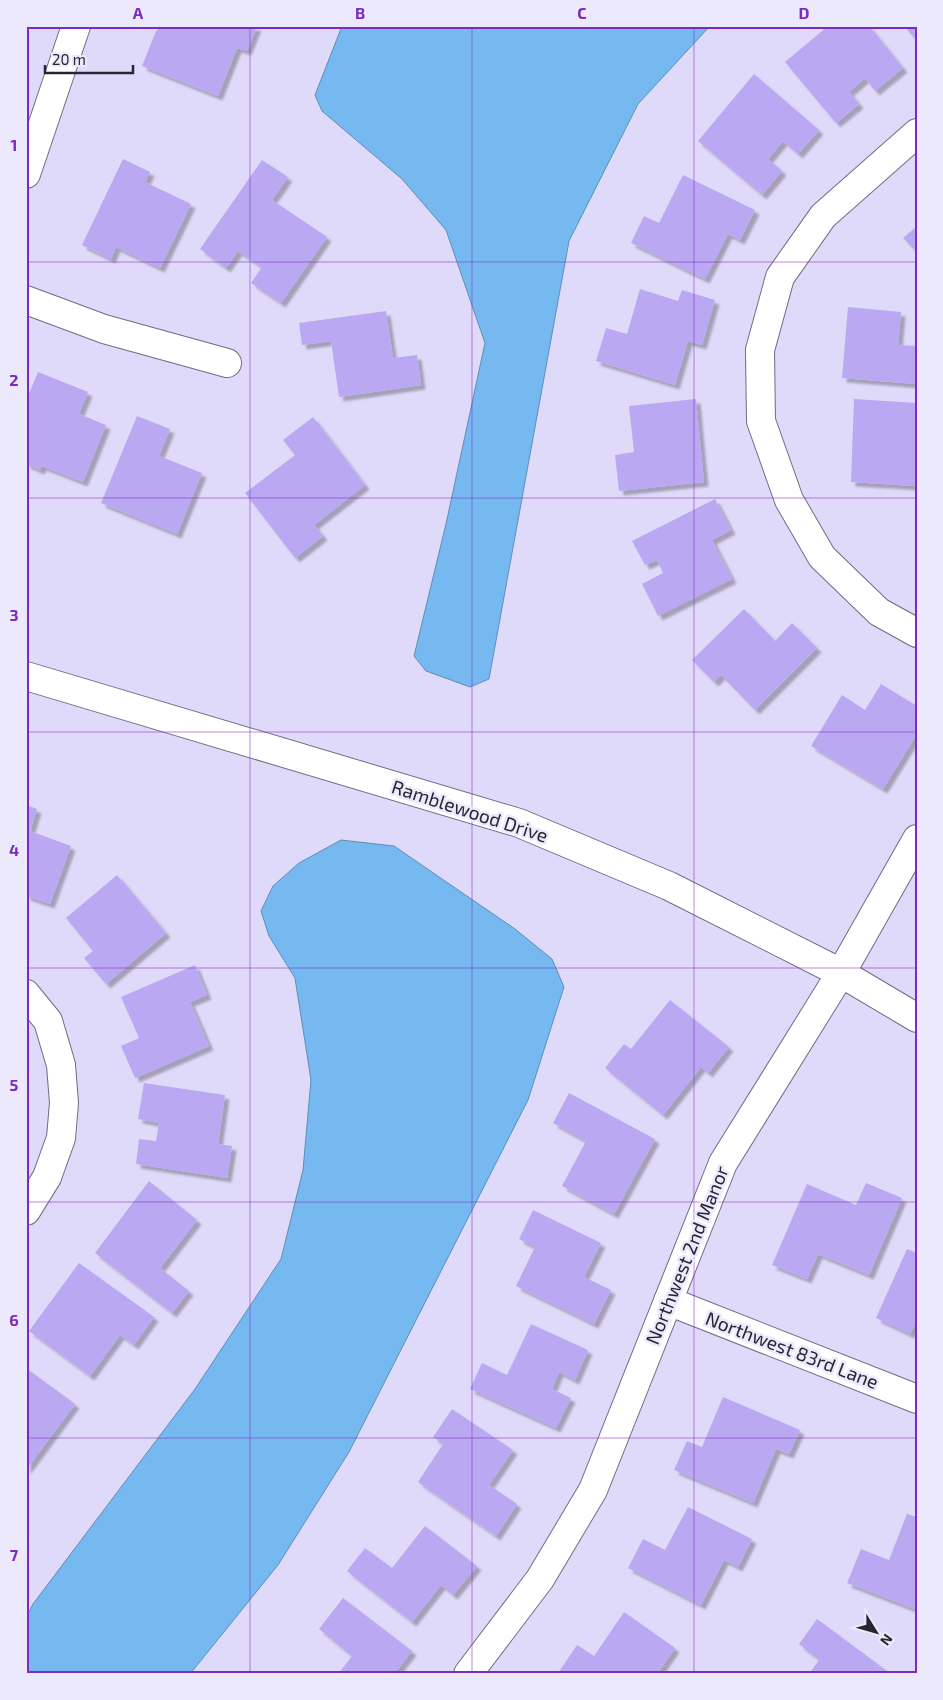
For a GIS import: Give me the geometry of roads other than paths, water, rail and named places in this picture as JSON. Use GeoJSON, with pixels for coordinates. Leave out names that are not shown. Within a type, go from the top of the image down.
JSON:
{"type":"FeatureCollection","features":[{"type":"Feature","properties":{"kind":"street"},"geometry":{"type":"LineString","coordinates":[[26,174],[76,26]]}},
{"type":"Feature","properties":{"kind":"street"},"geometry":{"type":"LineString","coordinates":[[917,133],[823,216],[780,277],[760,350],[761,421],[789,500],[822,557],[879,612],[917,633]]}},
{"type":"Feature","properties":{"kind":"street"},"geometry":{"type":"LineString","coordinates":[[26,300],[104,329],[227,363]]}},
{"type":"Feature","properties":{"kind":"street","name":"Ramblewood Drive"},"geometry":{"type":"LineString","coordinates":[[26,676],[519,823],[669,886],[841,973],[917,1018]]}},
{"type":"Feature","properties":{"kind":"street","name":"Northwest 2nd Manor"},"geometry":{"type":"LineString","coordinates":[[468,1674],[540,1579],[593,1490],[723,1163],[841,973],[917,839]]}},
{"type":"Feature","properties":{"kind":"street"},"geometry":{"type":"LineString","coordinates":[[26,994],[48,1020],[61,1065],[64,1103],[61,1138],[46,1177],[26,1211]]}},
{"type":"Feature","properties":{"kind":"street","name":"Northwest 83rd Lane"},"geometry":{"type":"LineString","coordinates":[[668,1301],[917,1399]]}},
{"type":"Feature","properties":{"kind":"water"},"geometry":{"type":"Polygon","coordinates":[[[342,26],[710,26],[638,104],[569,241],[489,679],[470,687],[426,671],[414,656],[446,524],[485,343],[446,230],[402,179],[322,111],[315,95],[342,26]]]}},
{"type":"Feature","properties":{"kind":"water"},"geometry":{"type":"Polygon","coordinates":[[[341,840],[394,846],[515,929],[552,959],[564,987],[528,1100],[349,1452],[278,1565],[190,1674],[26,1674],[26,1618],[33,1604],[195,1389],[281,1259],[303,1170],[311,1080],[295,978],[269,936],[261,911],[273,886],[299,863],[341,840]]]}}]}
